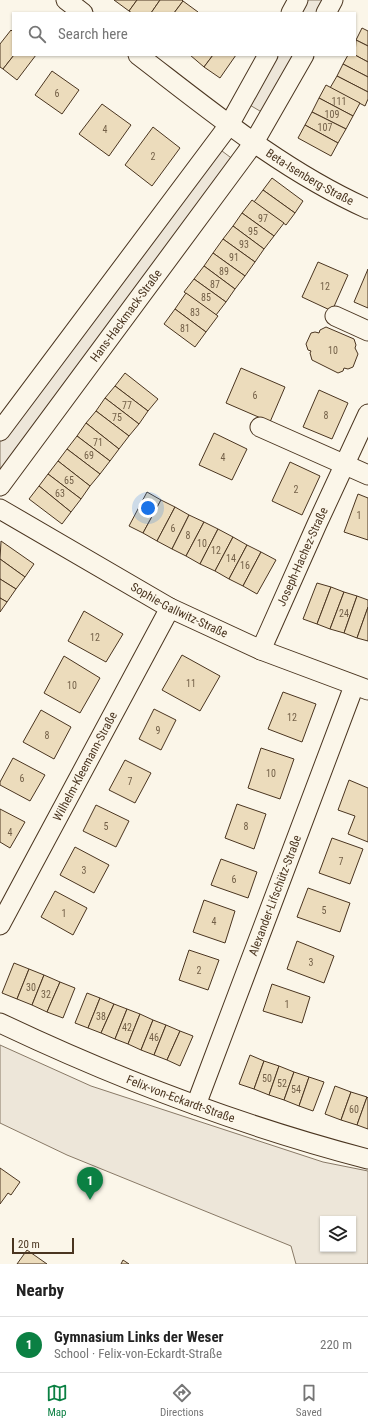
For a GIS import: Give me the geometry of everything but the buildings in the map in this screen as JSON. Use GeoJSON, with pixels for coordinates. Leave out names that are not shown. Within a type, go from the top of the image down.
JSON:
{"type":"FeatureCollection","features":[{"type":"Feature","properties":{"kind":"street"},"geometry":{"type":"LineString","coordinates":[[66,0],[82,12]]}},
{"type":"Feature","properties":{"kind":"street"},"geometry":{"type":"LineString","coordinates":[[292,12],[298,0]]}},
{"type":"Feature","properties":{"kind":"street"},"geometry":{"type":"LineString","coordinates":[[327,12],[333,0]]}},
{"type":"Feature","properties":{"kind":"street"},"geometry":{"type":"LineString","coordinates":[[139,56],[253,144]]}},
{"type":"Feature","properties":{"kind":"street"},"geometry":{"type":"LineString","coordinates":[[0,431],[229,125],[267,56]]}},
{"type":"Feature","properties":{"kind":"street","name":"Hans-Hackmack-Straße"},"geometry":{"type":"LineString","coordinates":[[0,486],[253,144],[303,56]]}},
{"type":"Feature","properties":{"kind":"street","name":"Beta-Isenberg-Straße"},"geometry":{"type":"LineString","coordinates":[[253,144],[343,198],[368,210]]}},
{"type":"Feature","properties":{"kind":"street"},"geometry":{"type":"LineString","coordinates":[[335,316],[368,331]]}},
{"type":"Feature","properties":{"kind":"street","name":"Joseph-Hachez-Straße"},"geometry":{"type":"LineString","coordinates":[[261,650],[344,464],[368,414]]}},
{"type":"Feature","properties":{"kind":"street"},"geometry":{"type":"LineString","coordinates":[[260,427],[368,475]]}},
{"type":"Feature","properties":{"kind":"street","name":"Sophie-Gallwitz-Straße"},"geometry":{"type":"LineString","coordinates":[[0,509],[170,608],[261,650],[361,688]]}},
{"type":"Feature","properties":{"kind":"street","name":"Wilhelm-Kleemann-Straße"},"geometry":{"type":"LineString","coordinates":[[0,925],[170,608]]}},
{"type":"Feature","properties":{"kind":"street","name":"Alexander-Lifschütz-Straße"},"geometry":{"type":"LineString","coordinates":[[196,1105],[361,688]]}},
{"type":"Feature","properties":{"kind":"street","name":"Felix-von-Eckardt-Straße"},"geometry":{"type":"LineString","coordinates":[[0,1023],[73,1058],[196,1105],[313,1145],[368,1159]]}},
{"type":"Feature","properties":{"kind":"shaded area"},"geometry":{"type":"Polygon","coordinates":[[[304,0],[327,0],[321,12],[298,12],[304,0]]]}},
{"type":"Feature","properties":{"kind":"shaded area"},"geometry":{"type":"Polygon","coordinates":[[[273,56],[298,56],[265,114],[248,104],[273,56]]]}},
{"type":"Feature","properties":{"kind":"shaded area"},"geometry":{"type":"Polygon","coordinates":[[[218,148],[234,160],[4,471],[0,468],[0,441],[218,148]]]}},
{"type":"Feature","properties":{"kind":"shaded area"},"geometry":{"type":"Polygon","coordinates":[[[0,1045],[91,1086],[323,1162],[368,1171],[368,1264],[296,1264],[291,1246],[67,1155],[0,1123],[0,1045]]]}},
{"type":"Feature","properties":{"kind":"place","name":"Gymnasium Links der Weser"},"geometry":{"type":"Point","coordinates":[90,1200]}}]}
